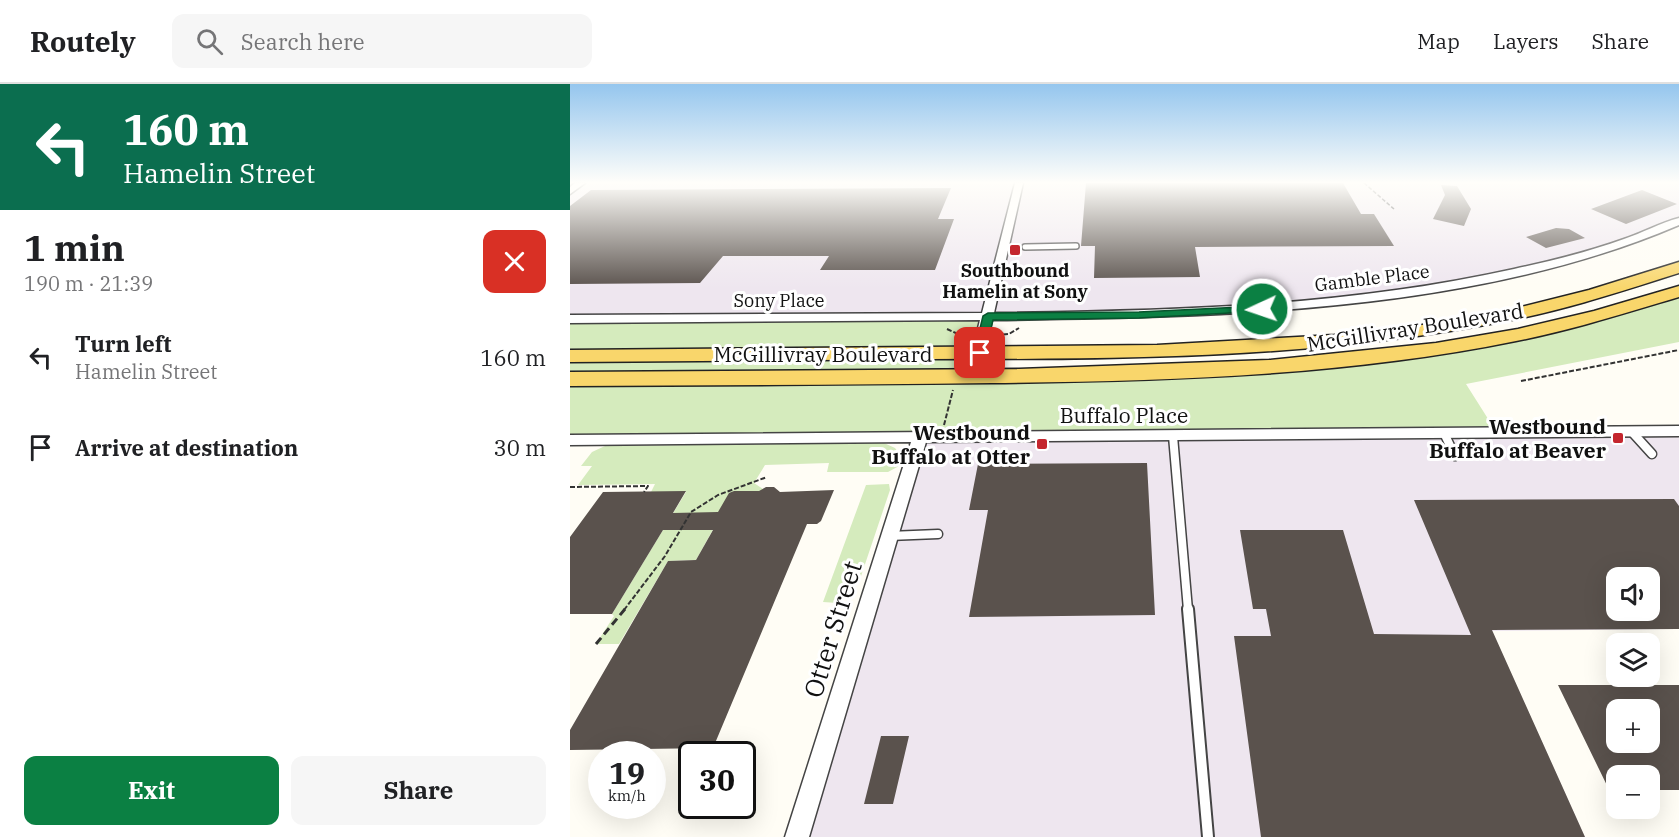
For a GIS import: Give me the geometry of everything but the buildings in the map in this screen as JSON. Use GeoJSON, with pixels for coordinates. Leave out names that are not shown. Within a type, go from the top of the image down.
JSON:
{"type":"FeatureCollection","features":[{"type":"Feature","properties":{"kind":"main road","name":"McGillivray Boulevard"},"geometry":{"type":"LineString","coordinates":[[570,356],[1145,353],[1262,347],[1370,337],[1483,320],[1571,301],[1679,267]]}},
{"type":"Feature","properties":{"kind":"main road","name":"McGillivray Boulevard"},"geometry":{"type":"LineString","coordinates":[[570,379],[964,378],[1169,373],[1352,360],[1524,333],[1589,318],[1679,291]]}},
{"type":"Feature","properties":{"kind":"street"},"geometry":{"type":"LineString","coordinates":[[964,378],[980,353],[1011,218]]}},
{"type":"Feature","properties":{"kind":"street","name":"Gamble Place"},"geometry":{"type":"LineString","coordinates":[[988,316],[1200,313],[1375,297],[1479,281],[1559,262],[1639,238],[1679,221]]}},
{"type":"Feature","properties":{"kind":"street","name":"Sony Place"},"geometry":{"type":"LineString","coordinates":[[570,319],[988,316]]}},
{"type":"Feature","properties":{"kind":"street","name":"Buffalo Place"},"geometry":{"type":"LineString","coordinates":[[570,440],[1444,433],[1632,432],[1677,434]]}},
{"type":"Feature","properties":{"kind":"street","name":"Otter Street"},"geometry":{"type":"LineString","coordinates":[[797,837],[920,437]]}},
{"type":"Feature","properties":{"kind":"lane"},"geometry":{"type":"LineString","coordinates":[[1025,247],[1076,246]]}},
{"type":"Feature","properties":{"kind":"lane"},"geometry":{"type":"LineString","coordinates":[[1632,432],[1652,454]]}},
{"type":"Feature","properties":{"kind":"lane"},"geometry":{"type":"LineString","coordinates":[[1444,433],[1455,456]]}},
{"type":"Feature","properties":{"kind":"lane"},"geometry":{"type":"LineString","coordinates":[[1173,436],[1208,837]]}},
{"type":"Feature","properties":{"kind":"lane"},"geometry":{"type":"LineString","coordinates":[[889,536],[938,534]]}},
{"type":"Feature","properties":{"kind":"path"},"geometry":{"type":"LineString","coordinates":[[1521,381],[1679,350]]}},
{"type":"Feature","properties":{"kind":"path"},"geometry":{"type":"LineString","coordinates":[[941,437],[964,378]]}},
{"type":"Feature","properties":{"kind":"path"},"geometry":{"type":"LineString","coordinates":[[596,644],[633,601],[666,555],[691,512],[726,492],[767,477]]}},
{"type":"Feature","properties":{"kind":"path"},"geometry":{"type":"LineString","coordinates":[[570,487],[648,486],[644,492]]}},
{"type":"Feature","properties":{"kind":"shaded area"},"geometry":{"type":"Polygon","coordinates":[[[570,218],[1679,218],[1679,221],[1589,254],[1445,287],[1200,313],[570,319],[570,218]]]}},
{"type":"Feature","properties":{"kind":"shaded area"},"geometry":{"type":"Polygon","coordinates":[[[1673,431],[1679,438],[1679,629],[1492,631],[1585,837],[798,837],[920,437],[1673,431]]]}},
{"type":"Feature","properties":{"kind":"green space"},"geometry":{"type":"Polygon","coordinates":[[[1679,291],[1679,342],[1466,384],[1497,433],[570,440],[570,319],[988,317],[974,376],[1114,375],[1453,345],[1679,291]]]}},
{"type":"Feature","properties":{"kind":"green space"},"geometry":{"type":"Polygon","coordinates":[[[884,443],[895,448],[901,456],[901,465],[888,472],[827,472],[829,463],[765,465],[754,483],[763,489],[761,493],[734,491],[721,512],[687,530],[705,530],[709,523],[716,524],[696,560],[668,561],[619,644],[596,644],[686,492],[651,492],[655,484],[578,485],[592,466],[581,466],[592,452],[605,446],[884,443]]]}},
{"type":"Feature","properties":{"kind":"green space"},"geometry":{"type":"Polygon","coordinates":[[[889,484],[890,490],[859,582],[838,603],[823,602],[866,485],[889,484]]]}},
{"type":"Feature","properties":{"kind":"place","name":"Southbound Hamelin at Sony"},"geometry":{"type":"Point","coordinates":[1015,250]}},
{"type":"Feature","properties":{"kind":"place","name":"Westbound Buffalo at Beaver"},"geometry":{"type":"Point","coordinates":[1618,438]}},
{"type":"Feature","properties":{"kind":"place","name":"Westbound Buffalo at Otter"},"geometry":{"type":"Point","coordinates":[1042,444]}},
{"type":"Feature","properties":{"kind":"route"},"geometry":{"type":"LineString","coordinates":[[980,353],[988,316],[1139,315],[1262,309]]}}]}
